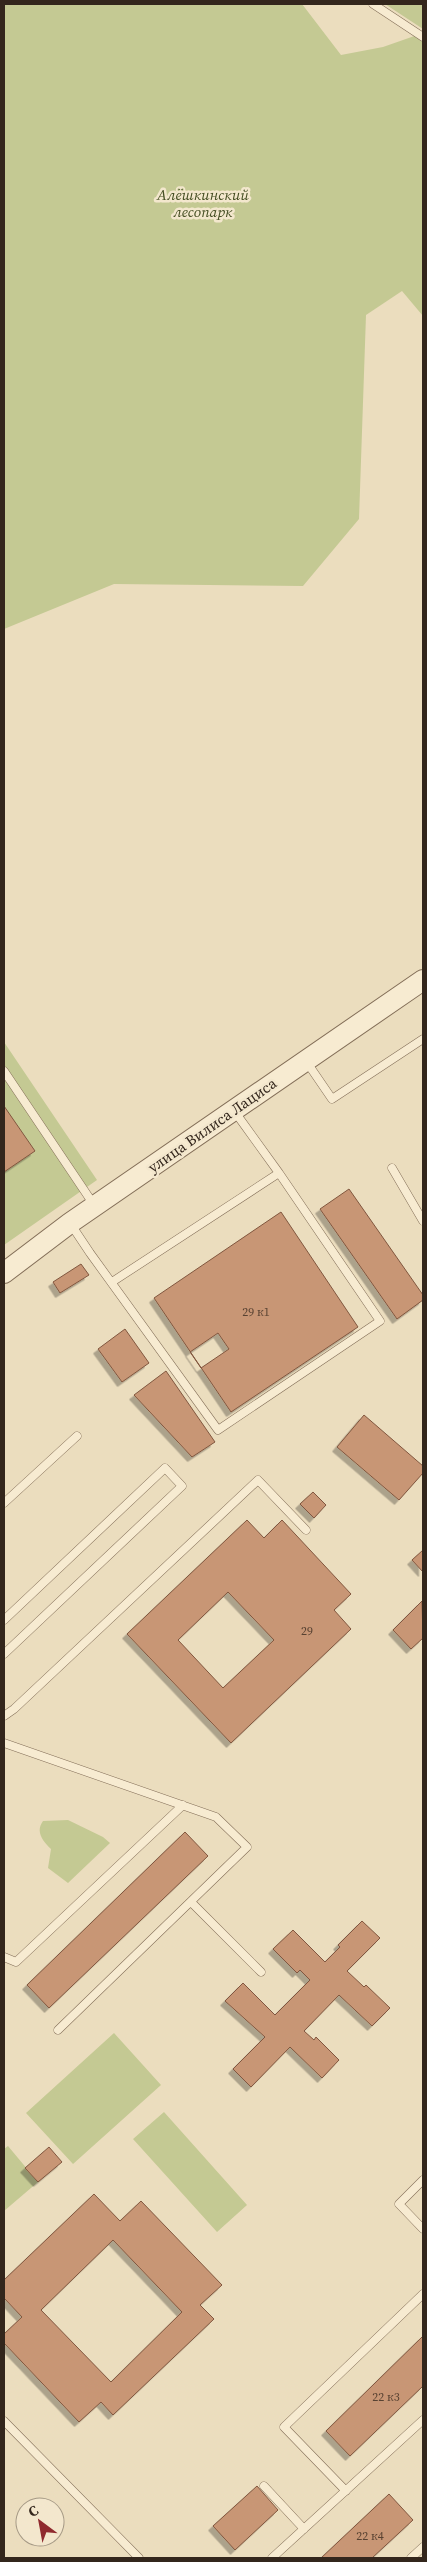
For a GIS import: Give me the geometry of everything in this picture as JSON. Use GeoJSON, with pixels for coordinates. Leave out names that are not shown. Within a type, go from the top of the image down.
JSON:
{"type":"FeatureCollection","features":[{"type":"Feature","properties":{"kind":"street","name":"улица Вилиса Лациса"},"geometry":{"type":"LineString","coordinates":[[4,1273],[70,1223],[305,1059],[423,980]]}},
{"type":"Feature","properties":{"kind":"lane"},"geometry":{"type":"LineString","coordinates":[[372,4],[423,37]]}},
{"type":"Feature","properties":{"kind":"lane"},"geometry":{"type":"LineString","coordinates":[[305,1059],[332,1098],[423,1038]]}},
{"type":"Feature","properties":{"kind":"lane"},"geometry":{"type":"LineString","coordinates":[[4,1071],[95,1207]]}},
{"type":"Feature","properties":{"kind":"lane"},"geometry":{"type":"LineString","coordinates":[[70,1223],[218,1430],[380,1321],[234,1110]]}},
{"type":"Feature","properties":{"kind":"lane"},"geometry":{"type":"LineString","coordinates":[[392,1168],[423,1220]]}},
{"type":"Feature","properties":{"kind":"lane"},"geometry":{"type":"LineString","coordinates":[[112,1282],[279,1173]]}},
{"type":"Feature","properties":{"kind":"lane"},"geometry":{"type":"LineString","coordinates":[[4,1503],[77,1436]]}},
{"type":"Feature","properties":{"kind":"lane"},"geometry":{"type":"LineString","coordinates":[[4,1620],[165,1468],[182,1486],[4,1654]]}},
{"type":"Feature","properties":{"kind":"lane"},"geometry":{"type":"LineString","coordinates":[[4,1716],[14,1709],[258,1480],[306,1530]]}},
{"type":"Feature","properties":{"kind":"lane"},"geometry":{"type":"LineString","coordinates":[[4,1743],[216,1818],[247,1847],[58,2030]]}},
{"type":"Feature","properties":{"kind":"lane"},"geometry":{"type":"LineString","coordinates":[[4,1956],[16,1962],[183,1805]]}},
{"type":"Feature","properties":{"kind":"lane"},"geometry":{"type":"LineString","coordinates":[[191,1902],[261,1972]]}},
{"type":"Feature","properties":{"kind":"lane"},"geometry":{"type":"LineString","coordinates":[[423,2180],[399,2204],[423,2229]]}},
{"type":"Feature","properties":{"kind":"lane"},"geometry":{"type":"LineString","coordinates":[[346,2491],[284,2427],[423,2294]]}},
{"type":"Feature","properties":{"kind":"lane"},"geometry":{"type":"LineString","coordinates":[[272,2558],[423,2420]]}},
{"type":"Feature","properties":{"kind":"lane"},"geometry":{"type":"LineString","coordinates":[[4,2421],[139,2558]]}},
{"type":"Feature","properties":{"kind":"lane"},"geometry":{"type":"LineString","coordinates":[[264,2486],[304,2529]]}},
{"type":"Feature","properties":{"kind":"lane"},"geometry":{"type":"LineString","coordinates":[[412,2558],[423,2547]]}},
{"type":"Feature","properties":{"kind":"green space","name":"Алёшкинский лесопарк"},"geometry":{"type":"Polygon","coordinates":[[[4,4],[302,4],[341,55],[383,47],[423,33],[423,316],[402,291],[366,315],[359,519],[303,586],[114,584],[4,629],[4,4]]]}},
{"type":"Feature","properties":{"kind":"green space"},"geometry":{"type":"Polygon","coordinates":[[[385,4],[423,4],[423,29],[385,4]]]}},
{"type":"Feature","properties":{"kind":"green space"},"geometry":{"type":"Polygon","coordinates":[[[4,1042],[97,1180],[4,1245],[4,1042]]]}},
{"type":"Feature","properties":{"kind":"green space"},"geometry":{"type":"Polygon","coordinates":[[[68,1820],[103,1837],[110,1843],[68,1883],[48,1868],[51,1849],[43,1840],[40,1829],[43,1821],[68,1820]]]}},
{"type":"Feature","properties":{"kind":"green space"},"geometry":{"type":"Polygon","coordinates":[[[114,2033],[161,2085],[73,2164],[26,2113],[114,2033]]]}},
{"type":"Feature","properties":{"kind":"green space"},"geometry":{"type":"Polygon","coordinates":[[[164,2112],[247,2205],[217,2232],[133,2139],[164,2112]]]}},
{"type":"Feature","properties":{"kind":"green space"},"geometry":{"type":"Polygon","coordinates":[[[8,2146],[38,2182],[4,2211],[4,2149],[8,2146]]]}},
{"type":"Feature","properties":{"kind":"building"},"geometry":{"type":"Polygon","coordinates":[[[4,1106],[35,1151],[4,1172],[4,1106]]]}},
{"type":"Feature","properties":{"kind":"building"},"geometry":{"type":"Polygon","coordinates":[[[349,1189],[423,1295],[423,1300],[397,1319],[320,1209],[349,1189]]]}},
{"type":"Feature","properties":{"kind":"building"},"geometry":{"type":"Polygon","coordinates":[[[281,1212],[358,1327],[231,1412],[154,1298],[281,1212]]]}},
{"type":"Feature","properties":{"kind":"building"},"geometry":{"type":"Polygon","coordinates":[[[81,1264],[89,1275],[60,1293],[53,1282],[81,1264]]]}},
{"type":"Feature","properties":{"kind":"building"},"geometry":{"type":"Polygon","coordinates":[[[125,1329],[149,1363],[122,1382],[98,1349],[125,1329]]]}},
{"type":"Feature","properties":{"kind":"building"},"geometry":{"type":"Polygon","coordinates":[[[218,1333],[229,1349],[201,1368],[190,1352],[218,1333]]]}},
{"type":"Feature","properties":{"kind":"building"},"geometry":{"type":"Polygon","coordinates":[[[166,1371],[215,1442],[192,1457],[134,1395],[166,1371]]]}},
{"type":"Feature","properties":{"kind":"building"},"geometry":{"type":"Polygon","coordinates":[[[364,1415],[423,1466],[423,1473],[399,1500],[337,1447],[364,1415]]]}},
{"type":"Feature","properties":{"kind":"building"},"geometry":{"type":"Polygon","coordinates":[[[313,1492],[326,1505],[314,1518],[300,1504],[313,1492]]]}},
{"type":"Feature","properties":{"kind":"building"},"geometry":{"type":"Polygon","coordinates":[[[247,1520],[264,1538],[282,1520],[351,1594],[334,1610],[351,1629],[231,1743],[127,1634],[247,1520]],[[228,1592],[178,1640],[223,1688],[274,1640],[228,1592]]]}},
{"type":"Feature","properties":{"kind":"building"},"geometry":{"type":"Polygon","coordinates":[[[423,1550],[423,1572],[412,1560],[423,1550]]]}},
{"type":"Feature","properties":{"kind":"building"},"geometry":{"type":"Polygon","coordinates":[[[422,1601],[423,1638],[411,1649],[393,1630],[422,1601]]]}},
{"type":"Feature","properties":{"kind":"building"},"geometry":{"type":"Polygon","coordinates":[[[185,1832],[208,1856],[49,2008],[27,1985],[185,1832]]]}},
{"type":"Feature","properties":{"kind":"building"},"geometry":{"type":"Polygon","coordinates":[[[362,1921],[380,1938],[347,1971],[364,1987],[366,1985],[390,2008],[372,2026],[339,1995],[304,2031],[314,2040],[316,2037],[339,2060],[322,2078],[290,2047],[251,2087],[233,2069],[265,2037],[225,2001],[243,1983],[275,2015],[310,1980],[300,1970],[297,1973],[273,1949],[293,1930],[325,1962],[340,1947],[338,1945],[362,1921]]]}},
{"type":"Feature","properties":{"kind":"building"},"geometry":{"type":"Polygon","coordinates":[[[49,2147],[62,2162],[38,2182],[25,2168],[49,2147]]]}},
{"type":"Feature","properties":{"kind":"building"},"geometry":{"type":"Polygon","coordinates":[[[94,2194],[120,2221],[141,2201],[222,2285],[200,2305],[214,2319],[113,2415],[101,2402],[79,2422],[4,2343],[4,2334],[22,2317],[4,2298],[4,2280],[94,2194]],[[113,2240],[41,2310],[111,2382],[182,2312],[113,2240]]]}},
{"type":"Feature","properties":{"kind":"building"},"geometry":{"type":"Polygon","coordinates":[[[423,2336],[423,2386],[350,2456],[326,2431],[423,2336]]]}},
{"type":"Feature","properties":{"kind":"building"},"geometry":{"type":"Polygon","coordinates":[[[257,2486],[278,2510],[235,2550],[213,2526],[257,2486]]]}},
{"type":"Feature","properties":{"kind":"building"},"geometry":{"type":"Polygon","coordinates":[[[389,2494],[413,2520],[372,2558],[321,2558],[389,2494]]]}}]}
